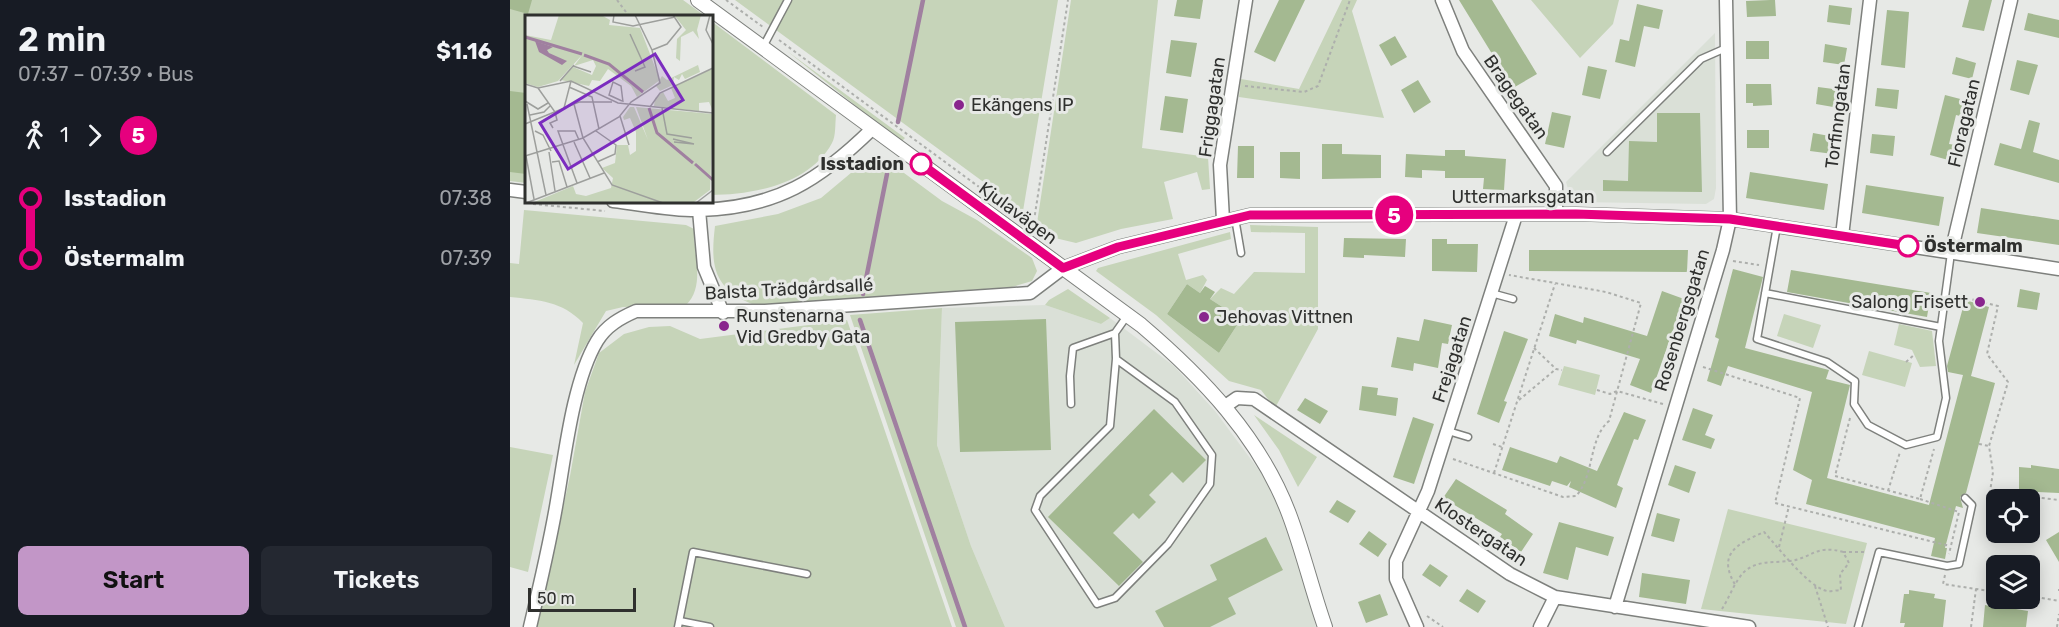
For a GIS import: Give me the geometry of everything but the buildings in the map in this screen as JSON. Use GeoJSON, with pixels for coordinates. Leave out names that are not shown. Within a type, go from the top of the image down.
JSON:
{"type":"FeatureCollection","features":[{"type":"Feature","properties":{"kind":"street","name":"Kjulavägen"},"geometry":{"type":"LineString","coordinates":[[698,0],[1063,268],[1175,354],[1244,431],[1269,470],[1288,512],[1325,627]]}},
{"type":"Feature","properties":{"kind":"street","name":"Friggagatan"},"geometry":{"type":"LineString","coordinates":[[1229,219],[1220,165],[1246,0]]}},
{"type":"Feature","properties":{"kind":"street","name":"Bragegatan"},"geometry":{"type":"LineString","coordinates":[[1442,0],[1463,51],[1556,186],[1556,214]]}},
{"type":"Feature","properties":{"kind":"street","name":"Rosenbergsgatan"},"geometry":{"type":"LineString","coordinates":[[1615,607],[1723,250],[1730,219],[1726,0]]}},
{"type":"Feature","properties":{"kind":"street","name":"Torfinngatan"},"geometry":{"type":"LineString","coordinates":[[1842,236],[1870,0]]}},
{"type":"Feature","properties":{"kind":"street","name":"Floragatan"},"geometry":{"type":"LineString","coordinates":[[1951,254],[2012,0]]}},
{"type":"Feature","properties":{"kind":"street"},"geometry":{"type":"LineString","coordinates":[[623,202],[699,210],[757,203],[789,193],[841,159],[872,129]]}},
{"type":"Feature","properties":{"kind":"street"},"geometry":{"type":"LineString","coordinates":[[510,190],[525,192]]}},
{"type":"Feature","properties":{"kind":"street"},"geometry":{"type":"LineString","coordinates":[[699,210],[704,267],[723,313]]}},
{"type":"Feature","properties":{"kind":"street","name":"Uttermarksgatan"},"geometry":{"type":"LineString","coordinates":[[1063,268],[1118,247],[1193,231],[1229,219],[1250,215],[1556,214],[1730,219],[2059,269]]}},
{"type":"Feature","properties":{"kind":"street","name":"Frejagatan"},"geometry":{"type":"LineString","coordinates":[[1417,627],[1396,579],[1395,568],[1399,553],[1420,512],[1448,431],[1516,215]]}},
{"type":"Feature","properties":{"kind":"street","name":"Balsta Trädgårdsallé"},"geometry":{"type":"LineString","coordinates":[[530,627],[577,399],[591,351],[598,339],[620,318],[636,311],[723,313],[1021,294],[1040,287],[1063,268]]}},
{"type":"Feature","properties":{"kind":"street","name":"Klostergatan"},"geometry":{"type":"LineString","coordinates":[[1224,407],[1237,398],[1254,399],[1510,574],[1555,597],[1740,626]]}},
{"type":"Feature","properties":{"kind":"street"},"geometry":{"type":"LineString","coordinates":[[1540,627],[1555,597]]}},
{"type":"Feature","properties":{"kind":"lane"},"geometry":{"type":"LineString","coordinates":[[763,47],[788,0]]}},
{"type":"Feature","properties":{"kind":"lane"},"geometry":{"type":"LineString","coordinates":[[1607,152],[1701,59],[1726,48]]}},
{"type":"Feature","properties":{"kind":"lane"},"geometry":{"type":"LineString","coordinates":[[1229,219],[1241,253]]}},
{"type":"Feature","properties":{"kind":"lane"},"geometry":{"type":"LineString","coordinates":[[1777,226],[1757,339],[1827,362],[1855,381],[1854,404],[1868,425],[1906,445],[1937,437],[1946,398],[1939,342],[1951,254]]}},
{"type":"Feature","properties":{"kind":"lane"},"geometry":{"type":"LineString","coordinates":[[1491,293],[1513,298]]}},
{"type":"Feature","properties":{"kind":"lane"},"geometry":{"type":"LineString","coordinates":[[1765,293],[1941,327]]}},
{"type":"Feature","properties":{"kind":"lane"},"geometry":{"type":"LineString","coordinates":[[1071,404],[1070,376],[1074,348],[1115,333],[1127,316]]}},
{"type":"Feature","properties":{"kind":"lane"},"geometry":{"type":"LineString","coordinates":[[1115,333],[1116,359],[1110,426],[1040,496],[1035,510],[1097,604],[1115,598],[1168,544],[1210,484],[1212,454],[1175,402],[1116,359]]}},
{"type":"Feature","properties":{"kind":"lane"},"geometry":{"type":"LineString","coordinates":[[1448,431],[1468,437]]}},
{"type":"Feature","properties":{"kind":"lane"},"geometry":{"type":"LineString","coordinates":[[1858,627],[1879,552],[1947,566],[1959,564],[1972,505],[1965,498]]}},
{"type":"Feature","properties":{"kind":"lane"},"geometry":{"type":"LineString","coordinates":[[710,627],[679,624],[693,552],[807,574]]}},
{"type":"Feature","properties":{"kind":"path"},"geometry":{"type":"LineString","coordinates":[[618,0],[628,15]]}},
{"type":"Feature","properties":{"kind":"path"},"geometry":{"type":"LineString","coordinates":[[726,0],[995,199]]}},
{"type":"Feature","properties":{"kind":"path"},"geometry":{"type":"LineString","coordinates":[[1042,233],[1033,226],[1068,0]]}},
{"type":"Feature","properties":{"kind":"path"},"geometry":{"type":"LineString","coordinates":[[1233,85],[1304,92],[1318,86],[1350,0]]}},
{"type":"Feature","properties":{"kind":"path"},"geometry":{"type":"LineString","coordinates":[[1730,271],[1733,260],[1770,267]]}},
{"type":"Feature","properties":{"kind":"path"},"geometry":{"type":"LineString","coordinates":[[1440,454],[1563,497],[1576,496],[1585,486],[1601,428],[1609,421],[1641,303],[1606,292],[1498,273]]}},
{"type":"Feature","properties":{"kind":"path"},"geometry":{"type":"LineString","coordinates":[[1494,473],[1555,284]]}},
{"type":"Feature","properties":{"kind":"path"},"geometry":{"type":"LineString","coordinates":[[1945,292],[1998,306],[1987,354],[2008,382],[1989,446],[1992,472],[1990,489]]}},
{"type":"Feature","properties":{"kind":"path"},"geometry":{"type":"LineString","coordinates":[[1540,307],[1547,309]]}},
{"type":"Feature","properties":{"kind":"path"},"geometry":{"type":"LineString","coordinates":[[1534,348],[1556,369],[1563,370]]}},
{"type":"Feature","properties":{"kind":"path"},"geometry":{"type":"LineString","coordinates":[[1906,362],[1914,355]]}},
{"type":"Feature","properties":{"kind":"path"},"geometry":{"type":"LineString","coordinates":[[1702,367],[1800,398],[1775,502],[1950,546]]}},
{"type":"Feature","properties":{"kind":"path"},"geometry":{"type":"LineString","coordinates":[[1517,401],[1556,369]]}},
{"type":"Feature","properties":{"kind":"path"},"geometry":{"type":"LineString","coordinates":[[1597,390],[1610,394],[1617,391],[1674,408]]}},
{"type":"Feature","properties":{"kind":"path"},"geometry":{"type":"LineString","coordinates":[[1848,425],[1834,476],[1920,500],[1937,437]]}},
{"type":"Feature","properties":{"kind":"path"},"geometry":{"type":"LineString","coordinates":[[1493,444],[1503,447]]}},
{"type":"Feature","properties":{"kind":"path"},"geometry":{"type":"LineString","coordinates":[[1979,444],[1989,446]]}},
{"type":"Feature","properties":{"kind":"path"},"geometry":{"type":"LineString","coordinates":[[1888,491],[1899,455]]}},
{"type":"Feature","properties":{"kind":"path"},"geometry":{"type":"LineString","coordinates":[[2040,499],[2059,500]]}},
{"type":"Feature","properties":{"kind":"path"},"geometry":{"type":"LineString","coordinates":[[1779,547],[1789,506]]}},
{"type":"Feature","properties":{"kind":"path"},"geometry":{"type":"LineString","coordinates":[[1736,586],[1728,573],[1728,561],[1737,544],[1764,532],[1815,585],[1827,591],[1841,590],[1839,574],[1849,563],[1843,552]]}},
{"type":"Feature","properties":{"kind":"path"},"geometry":{"type":"LineString","coordinates":[[1715,622],[1744,573],[1765,561],[1791,561],[1813,551],[1832,549],[1843,552],[1879,552]]}},
{"type":"Feature","properties":{"kind":"path"},"geometry":{"type":"LineString","coordinates":[[1815,585],[1828,627]]}},
{"type":"Feature","properties":{"kind":"path"},"geometry":{"type":"LineString","coordinates":[[1971,627],[1976,589]]}},
{"type":"Feature","properties":{"kind":"path"},"geometry":{"type":"LineString","coordinates":[[2040,598],[2059,601]]}},
{"type":"Feature","properties":{"kind":"path"},"geometry":{"type":"LineString","coordinates":[[2057,627],[2059,614]]}},
{"type":"Feature","properties":{"kind":"shaded area"},"geometry":{"type":"Polygon","coordinates":[[[1715,33],[1716,188],[1714,199],[1706,204],[1576,202],[1570,196],[1566,182],[1715,33]]]}},
{"type":"Feature","properties":{"kind":"shaded area"},"geometry":{"type":"Polygon","coordinates":[[[1045,305],[1101,324],[1110,318],[1174,366],[1215,411],[1264,477],[1292,535],[1316,627],[1005,627],[971,546],[937,445],[942,308],[1045,305]]]}},
{"type":"Feature","properties":{"kind":"green space"},"geometry":{"type":"Polygon","coordinates":[[[510,0],[683,0],[704,15],[525,15],[525,183],[510,181],[510,0]]]}},
{"type":"Feature","properties":{"kind":"green space","name":"Ekängens IP"},"geometry":{"type":"Polygon","coordinates":[[[735,0],[1058,0],[1023,211],[735,0]]]}},
{"type":"Feature","properties":{"kind":"green space"},"geometry":{"type":"Polygon","coordinates":[[[1071,0],[1158,0],[1142,148],[1208,157],[1210,189],[1202,190],[1197,172],[1164,182],[1173,219],[1121,229],[1076,243],[1055,238],[1037,223],[1071,0]]]}},
{"type":"Feature","properties":{"kind":"green space"},"geometry":{"type":"Polygon","coordinates":[[[1342,0],[1357,0],[1352,11],[1384,118],[1239,97],[1241,79],[1299,89],[1342,0]]]}},
{"type":"Feature","properties":{"kind":"green space"},"geometry":{"type":"Polygon","coordinates":[[[1531,0],[1619,0],[1613,24],[1580,58],[1531,0]]]}},
{"type":"Feature","properties":{"kind":"green space"},"geometry":{"type":"Polygon","coordinates":[[[712,22],[836,115],[832,143],[810,168],[779,184],[745,193],[712,195],[712,22]]]}},
{"type":"Feature","properties":{"kind":"green space"},"geometry":{"type":"Polygon","coordinates":[[[787,51],[905,138],[901,142],[787,51]]]}},
{"type":"Feature","properties":{"kind":"green space"},"geometry":{"type":"Polygon","coordinates":[[[881,156],[942,201],[977,220],[1032,258],[1037,271],[1032,281],[1012,287],[754,305],[730,291],[723,284],[718,275],[713,254],[715,226],[778,214],[821,198],[870,157],[881,156]]]}},
{"type":"Feature","properties":{"kind":"green space"},"geometry":{"type":"Polygon","coordinates":[[[524,210],[686,225],[694,229],[697,279],[692,297],[686,305],[623,307],[606,311],[574,365],[583,323],[567,310],[550,303],[510,297],[510,263],[519,264],[524,210]]]}},
{"type":"Feature","properties":{"kind":"green space"},"geometry":{"type":"Polygon","coordinates":[[[1250,225],[1318,227],[1318,329],[1275,408],[1261,390],[1229,381],[1156,315],[1096,271],[1098,268],[1230,232],[1231,239],[1178,254],[1186,280],[1203,275],[1207,280],[1200,293],[1187,284],[1167,314],[1219,353],[1241,319],[1210,299],[1221,288],[1234,294],[1254,272],[1305,273],[1305,233],[1251,232],[1250,225]]]}},
{"type":"Feature","properties":{"kind":"green space"},"geometry":{"type":"Polygon","coordinates":[[[1068,289],[1110,318],[1101,324],[1045,305],[1049,300],[1068,289]]]}},
{"type":"Feature","properties":{"kind":"green space"},"geometry":{"type":"Polygon","coordinates":[[[942,308],[937,445],[971,546],[1005,627],[956,627],[850,315],[942,308]]]}},
{"type":"Feature","properties":{"kind":"green space"},"geometry":{"type":"Polygon","coordinates":[[[1784,314],[1821,325],[1813,348],[1777,336],[1784,314]]]}},
{"type":"Feature","properties":{"kind":"green space"},"geometry":{"type":"Polygon","coordinates":[[[847,320],[952,627],[537,627],[570,476],[585,392],[599,353],[624,334],[649,327],[670,326],[700,339],[847,320]]]}},
{"type":"Feature","properties":{"kind":"green space"},"geometry":{"type":"Polygon","coordinates":[[[1899,324],[1932,331],[1936,366],[1920,367],[1912,350],[1894,345],[1899,324]]]}},
{"type":"Feature","properties":{"kind":"green space"},"geometry":{"type":"Polygon","coordinates":[[[1869,351],[1912,363],[1905,387],[1862,375],[1869,351]]]}},
{"type":"Feature","properties":{"kind":"green space"},"geometry":{"type":"Polygon","coordinates":[[[1564,366],[1600,375],[1595,395],[1558,385],[1564,366]]]}},
{"type":"Feature","properties":{"kind":"green space"},"geometry":{"type":"Polygon","coordinates":[[[1254,415],[1317,457],[1298,487],[1279,450],[1254,415]]]}},
{"type":"Feature","properties":{"kind":"green space"},"geometry":{"type":"Polygon","coordinates":[[[510,447],[553,455],[528,572],[510,567],[510,447]]]}},
{"type":"Feature","properties":{"kind":"green space"},"geometry":{"type":"Polygon","coordinates":[[[1728,509],[1867,543],[1846,624],[1701,609],[1728,509]]]}},
{"type":"Feature","properties":{"kind":"waterway"},"geometry":{"type":"LineString","coordinates":[[898,122],[923,0]]}},
{"type":"Feature","properties":{"kind":"waterway"},"geometry":{"type":"LineString","coordinates":[[863,294],[887,174]]}},
{"type":"Feature","properties":{"kind":"waterway"},"geometry":{"type":"LineString","coordinates":[[860,320],[965,627]]}},
{"type":"Feature","properties":{"kind":"bus line","name":"5"},"geometry":{"type":"LineString","coordinates":[[921,164],[1063,268],[1118,247],[1193,231],[1223,220],[1250,215],[1576,214],[1730,219],[1908,246]]}},
{"type":"Feature","properties":{"kind":"place","name":"Ekängens IP"},"geometry":{"type":"Point","coordinates":[959,105]}},
{"type":"Feature","properties":{"kind":"place","name":"Isstadion"},"geometry":{"type":"Point","coordinates":[921,164]}},
{"type":"Feature","properties":{"kind":"place","name":"Östermalm"},"geometry":{"type":"Point","coordinates":[1908,246]}},
{"type":"Feature","properties":{"kind":"place","name":"Salong Frisett"},"geometry":{"type":"Point","coordinates":[1980,302]}},
{"type":"Feature","properties":{"kind":"place","name":"Jehovas Vittnen"},"geometry":{"type":"Point","coordinates":[1204,317]}},
{"type":"Feature","properties":{"kind":"place","name":"Runstenarna Vid Gredby Gata"},"geometry":{"type":"Point","coordinates":[724,326]}}]}
